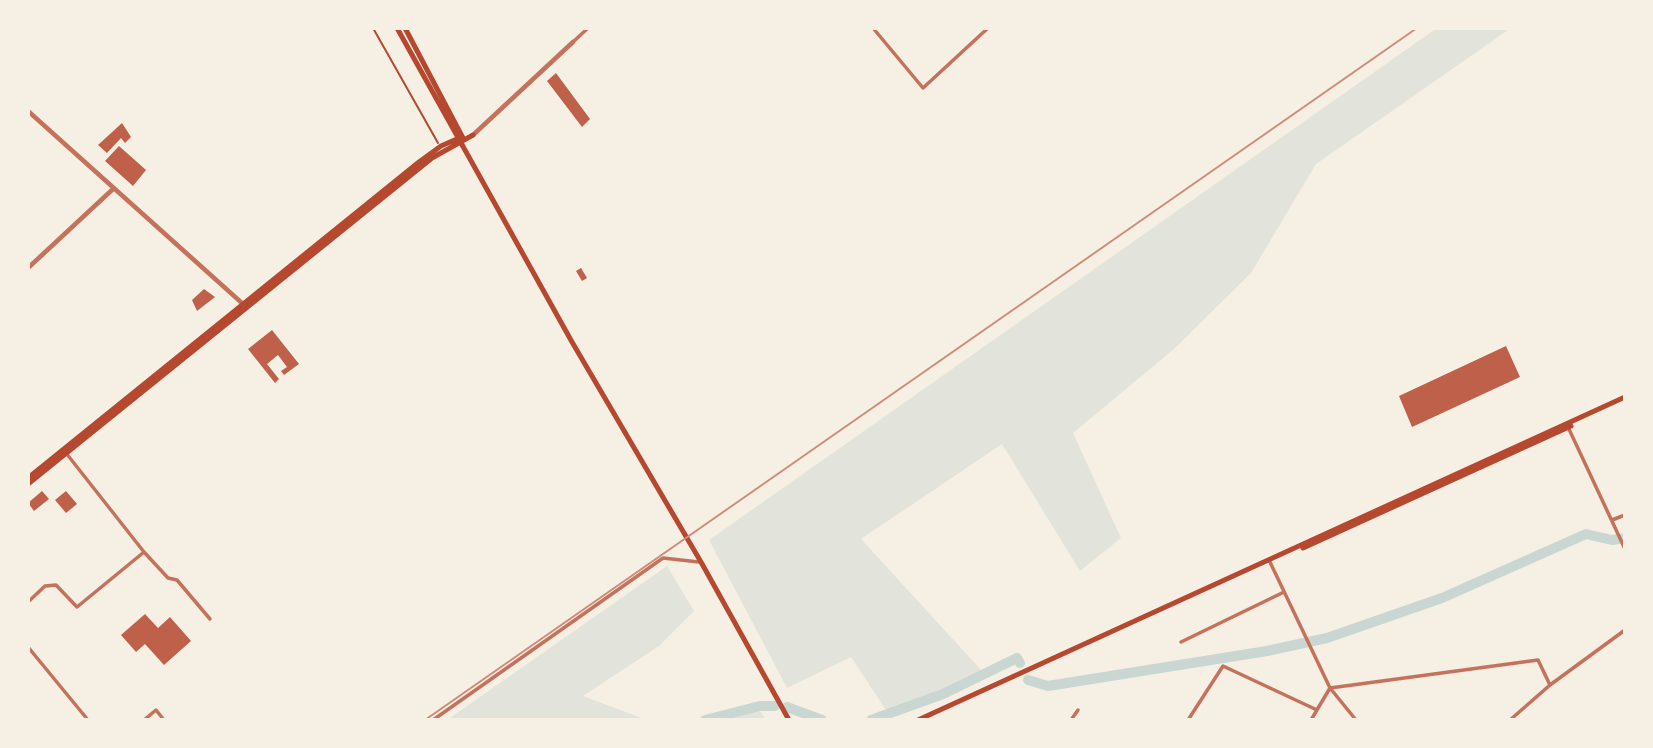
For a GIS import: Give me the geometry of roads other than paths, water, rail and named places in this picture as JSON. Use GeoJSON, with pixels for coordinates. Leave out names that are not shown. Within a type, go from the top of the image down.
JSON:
{"type":"FeatureCollection","features":[{"type":"Feature","properties":{"kind":"main road"},"geometry":{"type":"LineString","coordinates":[[398,28],[462,139]]}},
{"type":"Feature","properties":{"kind":"main road"},"geometry":{"type":"LineString","coordinates":[[405,28],[469,153],[572,342],[790,719]]}},
{"type":"Feature","properties":{"kind":"main road"},"geometry":{"type":"LineString","coordinates":[[29,479],[441,146],[473,135]]}},
{"type":"Feature","properties":{"kind":"main road"},"geometry":{"type":"LineString","coordinates":[[29,479],[66,453],[245,305],[432,158],[462,139]]}},
{"type":"Feature","properties":{"kind":"main road"},"geometry":{"type":"LineString","coordinates":[[1270,561],[1567,428],[1625,399]]}},
{"type":"Feature","properties":{"kind":"main road"},"geometry":{"type":"LineString","coordinates":[[920,720],[1625,399]]}},
{"type":"Feature","properties":{"kind":"street"},"geometry":{"type":"LineString","coordinates":[[473,135],[588,28]]}},
{"type":"Feature","properties":{"kind":"street"},"geometry":{"type":"LineString","coordinates":[[873,28],[923,88],[988,28]]}},
{"type":"Feature","properties":{"kind":"street"},"geometry":{"type":"LineString","coordinates":[[28,111],[245,305]]}},
{"type":"Feature","properties":{"kind":"street"},"geometry":{"type":"LineString","coordinates":[[28,268],[113,189]]}},
{"type":"Feature","properties":{"kind":"street"},"geometry":{"type":"LineString","coordinates":[[1567,428],[1625,549]]}},
{"type":"Feature","properties":{"kind":"street"},"geometry":{"type":"LineString","coordinates":[[66,453],[144,552],[168,578],[177,580],[210,619]]}},
{"type":"Feature","properties":{"kind":"street"},"geometry":{"type":"LineString","coordinates":[[1612,520],[1625,515]]}},
{"type":"Feature","properties":{"kind":"street"},"geometry":{"type":"LineString","coordinates":[[28,603],[45,586],[56,585],[77,607],[144,552]]}},
{"type":"Feature","properties":{"kind":"street"},"geometry":{"type":"LineString","coordinates":[[433,720],[663,558],[701,562]]}},
{"type":"Feature","properties":{"kind":"street"},"geometry":{"type":"LineString","coordinates":[[1270,561],[1329,688],[1356,720]]}},
{"type":"Feature","properties":{"kind":"street"},"geometry":{"type":"LineString","coordinates":[[1181,642],[1284,592]]}},
{"type":"Feature","properties":{"kind":"street"},"geometry":{"type":"LineString","coordinates":[[1510,720],[1550,685],[1625,630]]}},
{"type":"Feature","properties":{"kind":"street"},"geometry":{"type":"LineString","coordinates":[[28,646],[88,720]]}},
{"type":"Feature","properties":{"kind":"street"},"geometry":{"type":"LineString","coordinates":[[1329,688],[1538,660],[1550,685]]}},
{"type":"Feature","properties":{"kind":"street"},"geometry":{"type":"LineString","coordinates":[[1188,720],[1223,666],[1317,710]]}},
{"type":"Feature","properties":{"kind":"street"},"geometry":{"type":"LineString","coordinates":[[1311,720],[1329,688]]}},
{"type":"Feature","properties":{"kind":"street"},"geometry":{"type":"LineString","coordinates":[[144,720],[156,710],[164,720]]}},
{"type":"Feature","properties":{"kind":"street"},"geometry":{"type":"LineString","coordinates":[[1071,720],[1078,710]]}},
{"type":"Feature","properties":{"kind":"waterway"},"geometry":{"type":"LineString","coordinates":[[1028,680],[1048,686],[1267,651],[1327,638],[1442,598],[1586,534],[1612,540],[1625,538]]}},
{"type":"Feature","properties":{"kind":"waterway"},"geometry":{"type":"LineString","coordinates":[[871,720],[943,694],[1017,658],[1020,663]]}},
{"type":"Feature","properties":{"kind":"waterway"},"geometry":{"type":"LineString","coordinates":[[705,720],[760,706],[775,706]]}},
{"type":"Feature","properties":{"kind":"waterway"},"geometry":{"type":"LineString","coordinates":[[787,707],[822,720]]}},
{"type":"Feature","properties":{"kind":"railway"},"geometry":{"type":"LineString","coordinates":[[425,720],[1417,28]]}}]}
